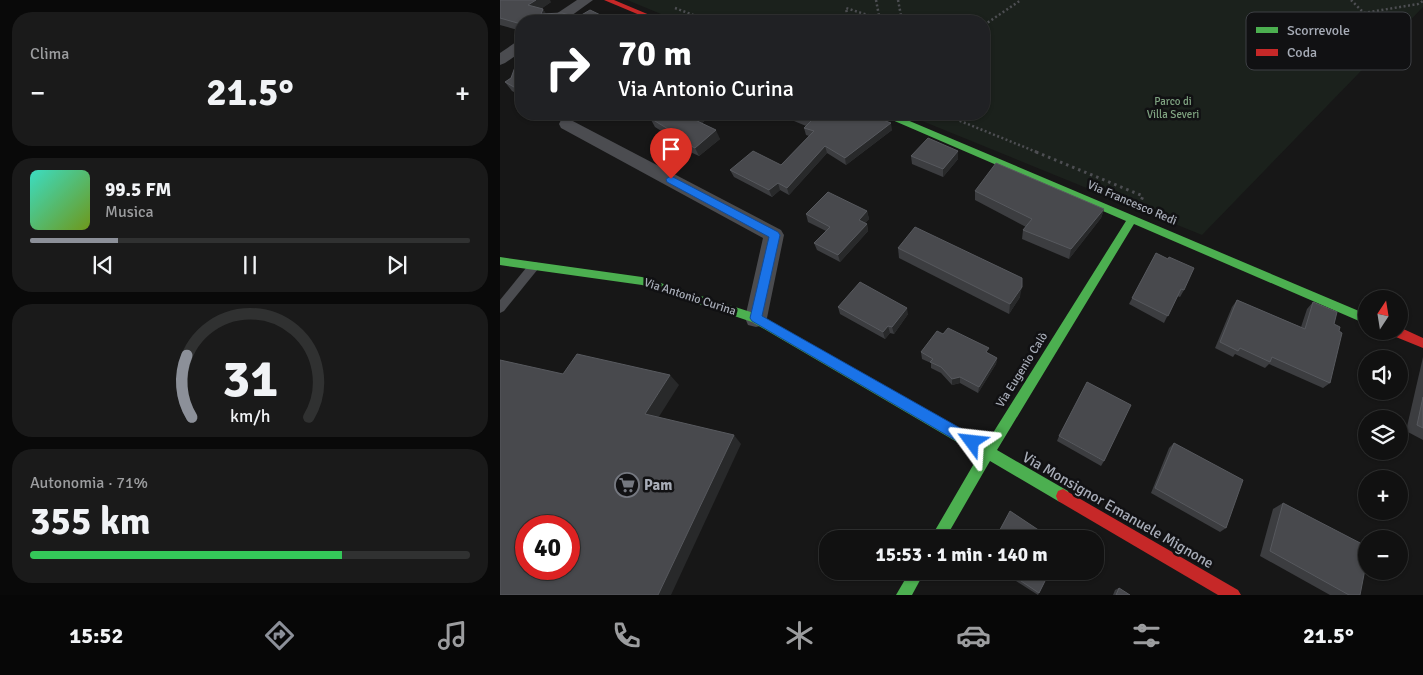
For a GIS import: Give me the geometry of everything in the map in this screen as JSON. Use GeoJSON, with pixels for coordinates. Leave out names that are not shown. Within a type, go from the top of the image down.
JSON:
{"type":"FeatureCollection","features":[{"type":"Feature","properties":{"kind":"street"},"geometry":{"type":"LineString","coordinates":[[564,15],[586,0]]}},
{"type":"Feature","properties":{"kind":"street"},"geometry":{"type":"LineString","coordinates":[[608,0],[645,15]]}},
{"type":"Feature","properties":{"kind":"street"},"geometry":{"type":"LineString","coordinates":[[500,60],[515,49]]}},
{"type":"Feature","properties":{"kind":"street","name":"Via Francesco Redi"},"geometry":{"type":"LineString","coordinates":[[900,120],[1358,316]]}},
{"type":"Feature","properties":{"kind":"street"},"geometry":{"type":"LineString","coordinates":[[567,124],[774,235],[756,318]]}},
{"type":"Feature","properties":{"kind":"street","name":"Via Eugenio Calò"},"geometry":{"type":"LineString","coordinates":[[942,530],[988,452],[1133,218]]}},
{"type":"Feature","properties":{"kind":"street","name":"Via Antonio Curina"},"geometry":{"type":"LineString","coordinates":[[500,261],[642,281],[756,318],[988,452]]}},
{"type":"Feature","properties":{"kind":"street"},"geometry":{"type":"LineString","coordinates":[[1408,337],[1423,343]]}},
{"type":"Feature","properties":{"kind":"street","name":"Via Monsignor Emanuele Mignone"},"geometry":{"type":"LineString","coordinates":[[988,452],[1233,595]]}},
{"type":"Feature","properties":{"kind":"street"},"geometry":{"type":"LineString","coordinates":[[904,595],[913,580]]}},
{"type":"Feature","properties":{"kind":"lane"},"geometry":{"type":"LineString","coordinates":[[500,308],[534,266]]}},
{"type":"Feature","properties":{"kind":"path"},"geometry":{"type":"LineString","coordinates":[[876,0],[879,15]]}},
{"type":"Feature","properties":{"kind":"path"},"geometry":{"type":"LineString","coordinates":[[898,0],[901,15]]}},
{"type":"Feature","properties":{"kind":"path"},"geometry":{"type":"LineString","coordinates":[[990,21],[1021,0]]}},
{"type":"Feature","properties":{"kind":"path"},"geometry":{"type":"LineString","coordinates":[[1351,0],[1363,12]]}},
{"type":"Feature","properties":{"kind":"path"},"geometry":{"type":"LineString","coordinates":[[1370,12],[1418,4],[1423,1]]}},
{"type":"Feature","properties":{"kind":"path"},"geometry":{"type":"LineString","coordinates":[[668,5],[694,15]]}},
{"type":"Feature","properties":{"kind":"path"},"geometry":{"type":"LineString","coordinates":[[847,15],[846,8],[866,15]]}},
{"type":"Feature","properties":{"kind":"green space","name":"Parco di Villa Severi"},"geometry":{"type":"Polygon","coordinates":[[[627,0],[1423,0],[1423,7],[1411,19],[1411,12],[1246,12],[1246,70],[1362,70],[1202,235],[920,120],[990,120],[990,15],[663,15],[627,0]]]}},
{"type":"Feature","properties":{"kind":"building"},"geometry":{"type":"Polygon","coordinates":[[[500,0],[536,0],[528,5],[543,9],[541,14],[562,13],[570,15],[515,15],[515,22],[500,18],[500,0]]]}},
{"type":"Feature","properties":{"kind":"building"},"geometry":{"type":"Polygon","coordinates":[[[590,10],[600,15],[581,15],[590,10]]]}},
{"type":"Feature","properties":{"kind":"building"},"geometry":{"type":"Polygon","coordinates":[[[515,67],[515,88],[505,82],[511,78],[515,67]]]}},
{"type":"Feature","properties":{"kind":"building"},"geometry":{"type":"Polygon","coordinates":[[[653,120],[695,120],[716,130],[695,148],[669,135],[673,132],[653,120]]]}},
{"type":"Feature","properties":{"kind":"building"},"geometry":{"type":"Polygon","coordinates":[[[808,120],[883,120],[891,123],[845,158],[825,146],[787,188],[778,183],[769,190],[730,170],[753,151],[781,165],[814,131],[804,128],[811,121],[808,120]]]}},
{"type":"Feature","properties":{"kind":"building"},"geometry":{"type":"Polygon","coordinates":[[[928,138],[958,151],[943,169],[911,156],[928,138]]]}},
{"type":"Feature","properties":{"kind":"building"},"geometry":{"type":"Polygon","coordinates":[[[996,163],[1104,209],[1071,249],[1023,230],[1032,219],[975,191],[996,163]]]}},
{"type":"Feature","properties":{"kind":"building"},"geometry":{"type":"Polygon","coordinates":[[[828,192],[867,211],[859,220],[867,224],[838,255],[814,243],[830,227],[806,214],[828,192]]]}},
{"type":"Feature","properties":{"kind":"building"},"geometry":{"type":"Polygon","coordinates":[[[915,227],[1022,278],[1022,287],[1010,304],[898,248],[915,227]]]}},
{"type":"Feature","properties":{"kind":"building"},"geometry":{"type":"Polygon","coordinates":[[[1156,253],[1194,268],[1184,290],[1181,289],[1168,316],[1132,298],[1156,253]]]}},
{"type":"Feature","properties":{"kind":"building"},"geometry":{"type":"Polygon","coordinates":[[[860,282],[907,308],[892,327],[888,326],[883,332],[838,307],[860,282]]]}},
{"type":"Feature","properties":{"kind":"building"},"geometry":{"type":"Polygon","coordinates":[[[1237,300],[1305,329],[1313,302],[1337,312],[1334,324],[1340,327],[1339,331],[1342,333],[1330,383],[1272,357],[1270,362],[1240,348],[1238,351],[1220,342],[1237,300]]]}},
{"type":"Feature","properties":{"kind":"building"},"geometry":{"type":"Polygon","coordinates":[[[948,328],[989,348],[986,352],[997,358],[979,387],[960,377],[952,379],[941,367],[930,362],[933,359],[921,352],[937,331],[943,334],[948,328]]]}},
{"type":"Feature","properties":{"kind":"building","name":"Pam"},"geometry":{"type":"Polygon","coordinates":[[[577,354],[670,375],[645,414],[734,435],[658,595],[500,595],[500,360],[563,374],[577,354]]]}},
{"type":"Feature","properties":{"kind":"building"},"geometry":{"type":"Polygon","coordinates":[[[1087,382],[1131,405],[1104,461],[1059,436],[1087,382]]]}},
{"type":"Feature","properties":{"kind":"building"},"geometry":{"type":"Polygon","coordinates":[[[1423,397],[1423,428],[1417,425],[1423,397]]]}},
{"type":"Feature","properties":{"kind":"building"},"geometry":{"type":"Polygon","coordinates":[[[1174,443],[1243,480],[1226,528],[1155,488],[1174,443]]]}},
{"type":"Feature","properties":{"kind":"building"},"geometry":{"type":"Polygon","coordinates":[[[1283,503],[1358,542],[1358,580],[1363,580],[1360,595],[1349,595],[1270,551],[1283,503]]]}},
{"type":"Feature","properties":{"kind":"building"},"geometry":{"type":"Polygon","coordinates":[[[1010,511],[1038,530],[1000,530],[1010,511]]]}},
{"type":"Feature","properties":{"kind":"building"},"geometry":{"type":"Polygon","coordinates":[[[1020,580],[1046,580],[1039,593],[1020,580]]]}},
{"type":"Feature","properties":{"kind":"building"},"geometry":{"type":"Polygon","coordinates":[[[1119,588],[1130,595],[1116,595],[1119,588]]]}},
{"type":"Feature","properties":{"kind":"traffic: fast"},"geometry":{"type":"LineString","coordinates":[[900,120],[1358,316]]}},
{"type":"Feature","properties":{"kind":"traffic: fast"},"geometry":{"type":"LineString","coordinates":[[942,530],[988,452],[1133,218]]}},
{"type":"Feature","properties":{"kind":"traffic: fast"},"geometry":{"type":"LineString","coordinates":[[500,261],[642,281],[756,318],[1063,496]]}},
{"type":"Feature","properties":{"kind":"traffic: fast"},"geometry":{"type":"LineString","coordinates":[[904,595],[913,580]]}},
{"type":"Feature","properties":{"kind":"traffic: jam"},"geometry":{"type":"LineString","coordinates":[[608,0],[645,15]]}},
{"type":"Feature","properties":{"kind":"traffic: jam"},"geometry":{"type":"LineString","coordinates":[[1408,337],[1423,343]]}},
{"type":"Feature","properties":{"kind":"traffic: jam"},"geometry":{"type":"LineString","coordinates":[[1063,496],[1233,595]]}},
{"type":"Feature","properties":{"kind":"place","name":"Pam"},"geometry":{"type":"Point","coordinates":[627,485]}},
{"type":"Feature","properties":{"kind":"route"},"geometry":{"type":"LineString","coordinates":[[671,179],[774,235],[756,318],[972,442]]}}]}
